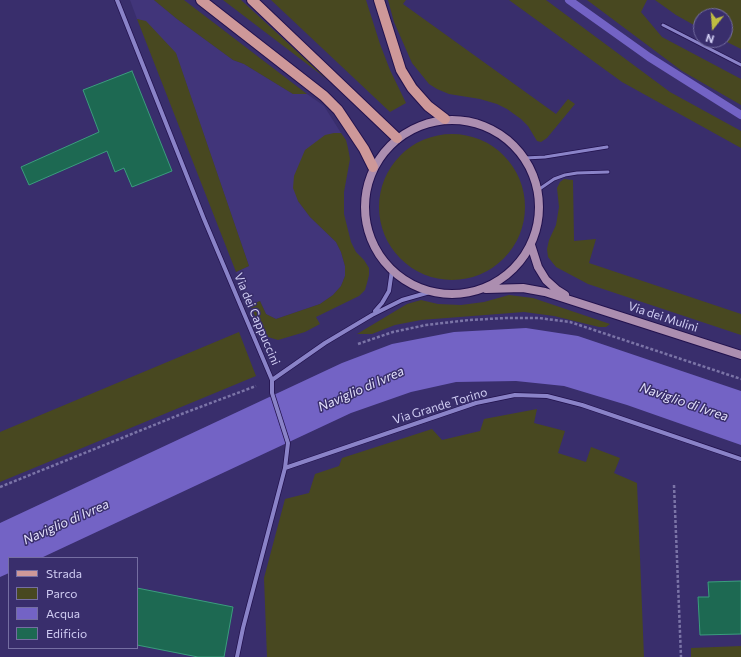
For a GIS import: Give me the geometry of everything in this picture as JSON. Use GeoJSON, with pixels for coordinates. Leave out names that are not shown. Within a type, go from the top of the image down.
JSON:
{"type":"FeatureCollection","features":[{"type":"Feature","properties":{"kind":"main road"},"geometry":{"type":"LineString","coordinates":[[201,0],[324,96],[338,110],[364,149],[373,168]]}},
{"type":"Feature","properties":{"kind":"main road"},"geometry":{"type":"LineString","coordinates":[[252,0],[397,138]]}},
{"type":"Feature","properties":{"kind":"main road"},"geometry":{"type":"LineString","coordinates":[[379,0],[401,70],[412,88],[428,106],[445,119]]}},
{"type":"Feature","properties":{"kind":"street","name":"Via dei Cappuccini"},"geometry":{"type":"LineString","coordinates":[[117,0],[204,219],[272,380],[272,393],[288,443],[285,468],[243,628],[237,657]]}},
{"type":"Feature","properties":{"kind":"street"},"geometry":{"type":"LineString","coordinates":[[445,119],[468,120],[491,128],[510,141],[525,158],[533,173],[538,190],[540,209],[537,228],[531,245],[519,264],[502,279],[483,289],[466,293],[448,294],[430,292],[409,283],[392,270],[378,253],[368,233],[364,211],[366,189],[373,168],[383,151],[397,138],[428,122],[445,119]]}},
{"type":"Feature","properties":{"kind":"street","name":"Via dei Mulini"},"geometry":{"type":"LineString","coordinates":[[531,245],[538,267],[546,280],[557,290],[577,301]]}},
{"type":"Feature","properties":{"kind":"street"},"geometry":{"type":"LineString","coordinates":[[372,314],[382,303],[389,291],[392,270]]}},
{"type":"Feature","properties":{"kind":"street","name":"Via dei Mulini"},"geometry":{"type":"LineString","coordinates":[[483,289],[523,288],[545,292],[577,301],[741,355]]}},
{"type":"Feature","properties":{"kind":"street"},"geometry":{"type":"LineString","coordinates":[[272,380],[325,343],[372,314],[402,300],[430,292]]}},
{"type":"Feature","properties":{"kind":"street","name":"Via Grande Torino"},"geometry":{"type":"LineString","coordinates":[[285,468],[476,402],[515,395],[547,396],[582,405],[741,459]]}},
{"type":"Feature","properties":{"kind":"lane"},"geometry":{"type":"LineString","coordinates":[[663,25],[741,65]]}},
{"type":"Feature","properties":{"kind":"lane"},"geometry":{"type":"LineString","coordinates":[[525,158],[545,157],[607,147]]}},
{"type":"Feature","properties":{"kind":"lane"},"geometry":{"type":"LineString","coordinates":[[538,190],[554,179],[565,175],[608,172]]}},
{"type":"Feature","properties":{"kind":"path"},"geometry":{"type":"LineString","coordinates":[[325,343],[355,345],[393,332],[426,325],[469,320],[539,318],[570,322],[741,379]]}},
{"type":"Feature","properties":{"kind":"path"},"geometry":{"type":"LineString","coordinates":[[0,487],[179,415],[272,380]]}},
{"type":"Feature","properties":{"kind":"path"},"geometry":{"type":"LineString","coordinates":[[674,484],[681,657]]}},
{"type":"Feature","properties":{"kind":"shaded area"},"geometry":{"type":"Polygon","coordinates":[[[130,0],[154,0],[177,19],[233,60],[244,64],[293,94],[307,94],[324,106],[341,133],[334,133],[298,201],[310,217],[336,242],[345,266],[345,276],[341,286],[333,295],[320,304],[276,319],[266,314],[260,301],[250,305],[236,272],[249,266],[176,54],[146,22],[137,19],[130,0]]]}},
{"type":"Feature","properties":{"kind":"green space"},"geometry":{"type":"Polygon","coordinates":[[[154,0],[184,0],[307,94],[293,94],[244,64],[233,60],[177,19],[154,0]]]}},
{"type":"Feature","properties":{"kind":"green space"},"geometry":{"type":"Polygon","coordinates":[[[223,0],[241,0],[328,80],[223,0]]]}},
{"type":"Feature","properties":{"kind":"green space"},"geometry":{"type":"Polygon","coordinates":[[[271,0],[366,0],[390,70],[406,103],[390,112],[271,0]]]}},
{"type":"Feature","properties":{"kind":"green space"},"geometry":{"type":"Polygon","coordinates":[[[388,0],[406,0],[403,4],[556,114],[568,99],[575,104],[547,138],[541,142],[537,141],[528,126],[521,119],[507,109],[497,104],[480,99],[449,94],[437,89],[429,84],[412,63],[394,22],[388,0]]]}},
{"type":"Feature","properties":{"kind":"green space"},"geometry":{"type":"Polygon","coordinates":[[[509,0],[546,0],[670,92],[741,131],[741,148],[622,82],[509,0]]]}},
{"type":"Feature","properties":{"kind":"green space"},"geometry":{"type":"Polygon","coordinates":[[[587,0],[647,0],[641,12],[662,37],[741,79],[741,105],[682,71],[587,0]]]}},
{"type":"Feature","properties":{"kind":"green space"},"geometry":{"type":"Polygon","coordinates":[[[655,0],[741,0],[741,49],[733,45],[733,8],[693,8],[693,25],[676,15],[655,0]]]}},
{"type":"Feature","properties":{"kind":"green space"},"geometry":{"type":"Polygon","coordinates":[[[137,19],[146,21],[176,53],[249,266],[236,272],[137,19]]]}},
{"type":"Feature","properties":{"kind":"green space"},"geometry":{"type":"Polygon","coordinates":[[[341,133],[346,140],[348,148],[350,159],[344,192],[344,214],[351,242],[356,252],[369,268],[367,283],[365,290],[359,296],[316,317],[320,324],[305,332],[278,340],[268,337],[262,331],[250,305],[260,301],[266,314],[276,319],[320,304],[333,295],[341,286],[345,276],[345,266],[336,242],[310,217],[298,201],[293,188],[294,176],[305,150],[325,135],[341,133]]]}},
{"type":"Feature","properties":{"kind":"green space"},"geometry":{"type":"Polygon","coordinates":[[[452,134],[480,140],[498,151],[508,161],[519,179],[525,207],[519,235],[508,253],[498,263],[480,274],[452,280],[424,274],[406,263],[396,253],[385,235],[379,207],[385,179],[396,161],[406,151],[424,140],[452,134]]]}},
{"type":"Feature","properties":{"kind":"green space"},"geometry":{"type":"Polygon","coordinates":[[[564,179],[573,180],[574,241],[596,239],[589,263],[741,314],[741,335],[588,284],[556,267],[548,257],[547,249],[549,240],[556,225],[559,207],[557,188],[560,182],[564,179]]]}},
{"type":"Feature","properties":{"kind":"green space"},"geometry":{"type":"Polygon","coordinates":[[[509,295],[533,298],[610,324],[606,327],[599,327],[554,316],[524,312],[421,320],[395,325],[372,334],[357,334],[407,304],[421,300],[438,304],[461,305],[484,302],[509,295]]]}},
{"type":"Feature","properties":{"kind":"green space"},"geometry":{"type":"Polygon","coordinates":[[[239,332],[256,376],[0,482],[0,432],[239,332]]]}},
{"type":"Feature","properties":{"kind":"green space"},"geometry":{"type":"Polygon","coordinates":[[[537,409],[534,423],[565,431],[558,453],[586,462],[591,447],[620,458],[614,473],[637,483],[644,657],[267,657],[264,578],[285,499],[309,493],[315,474],[339,466],[342,458],[432,429],[442,440],[480,431],[484,419],[537,409]]]}},
{"type":"Feature","properties":{"kind":"green space"},"geometry":{"type":"Polygon","coordinates":[[[741,646],[741,657],[691,657],[691,648],[741,646]]]}},
{"type":"Feature","properties":{"kind":"water","name":"Naviglio di Ivrea"},"geometry":{"type":"Polygon","coordinates":[[[526,328],[578,336],[741,391],[741,445],[627,405],[564,386],[516,381],[456,382],[411,392],[351,413],[43,557],[8,557],[8,573],[0,577],[0,523],[342,363],[392,344],[454,332],[526,328]]]}},
{"type":"Feature","properties":{"kind":"building"},"geometry":{"type":"Polygon","coordinates":[[[132,71],[172,171],[132,187],[124,168],[115,172],[107,151],[29,185],[21,167],[99,132],[83,90],[132,71]]]}},
{"type":"Feature","properties":{"kind":"building"},"geometry":{"type":"Polygon","coordinates":[[[741,581],[741,634],[700,635],[698,597],[709,597],[708,582],[741,581]]]}},
{"type":"Feature","properties":{"kind":"building"},"geometry":{"type":"Polygon","coordinates":[[[138,588],[233,607],[224,657],[198,657],[138,645],[138,588]]]}},
{"type":"Feature","properties":{"kind":"waterway"},"geometry":{"type":"LineString","coordinates":[[569,0],[649,57],[741,115]]}}]}
